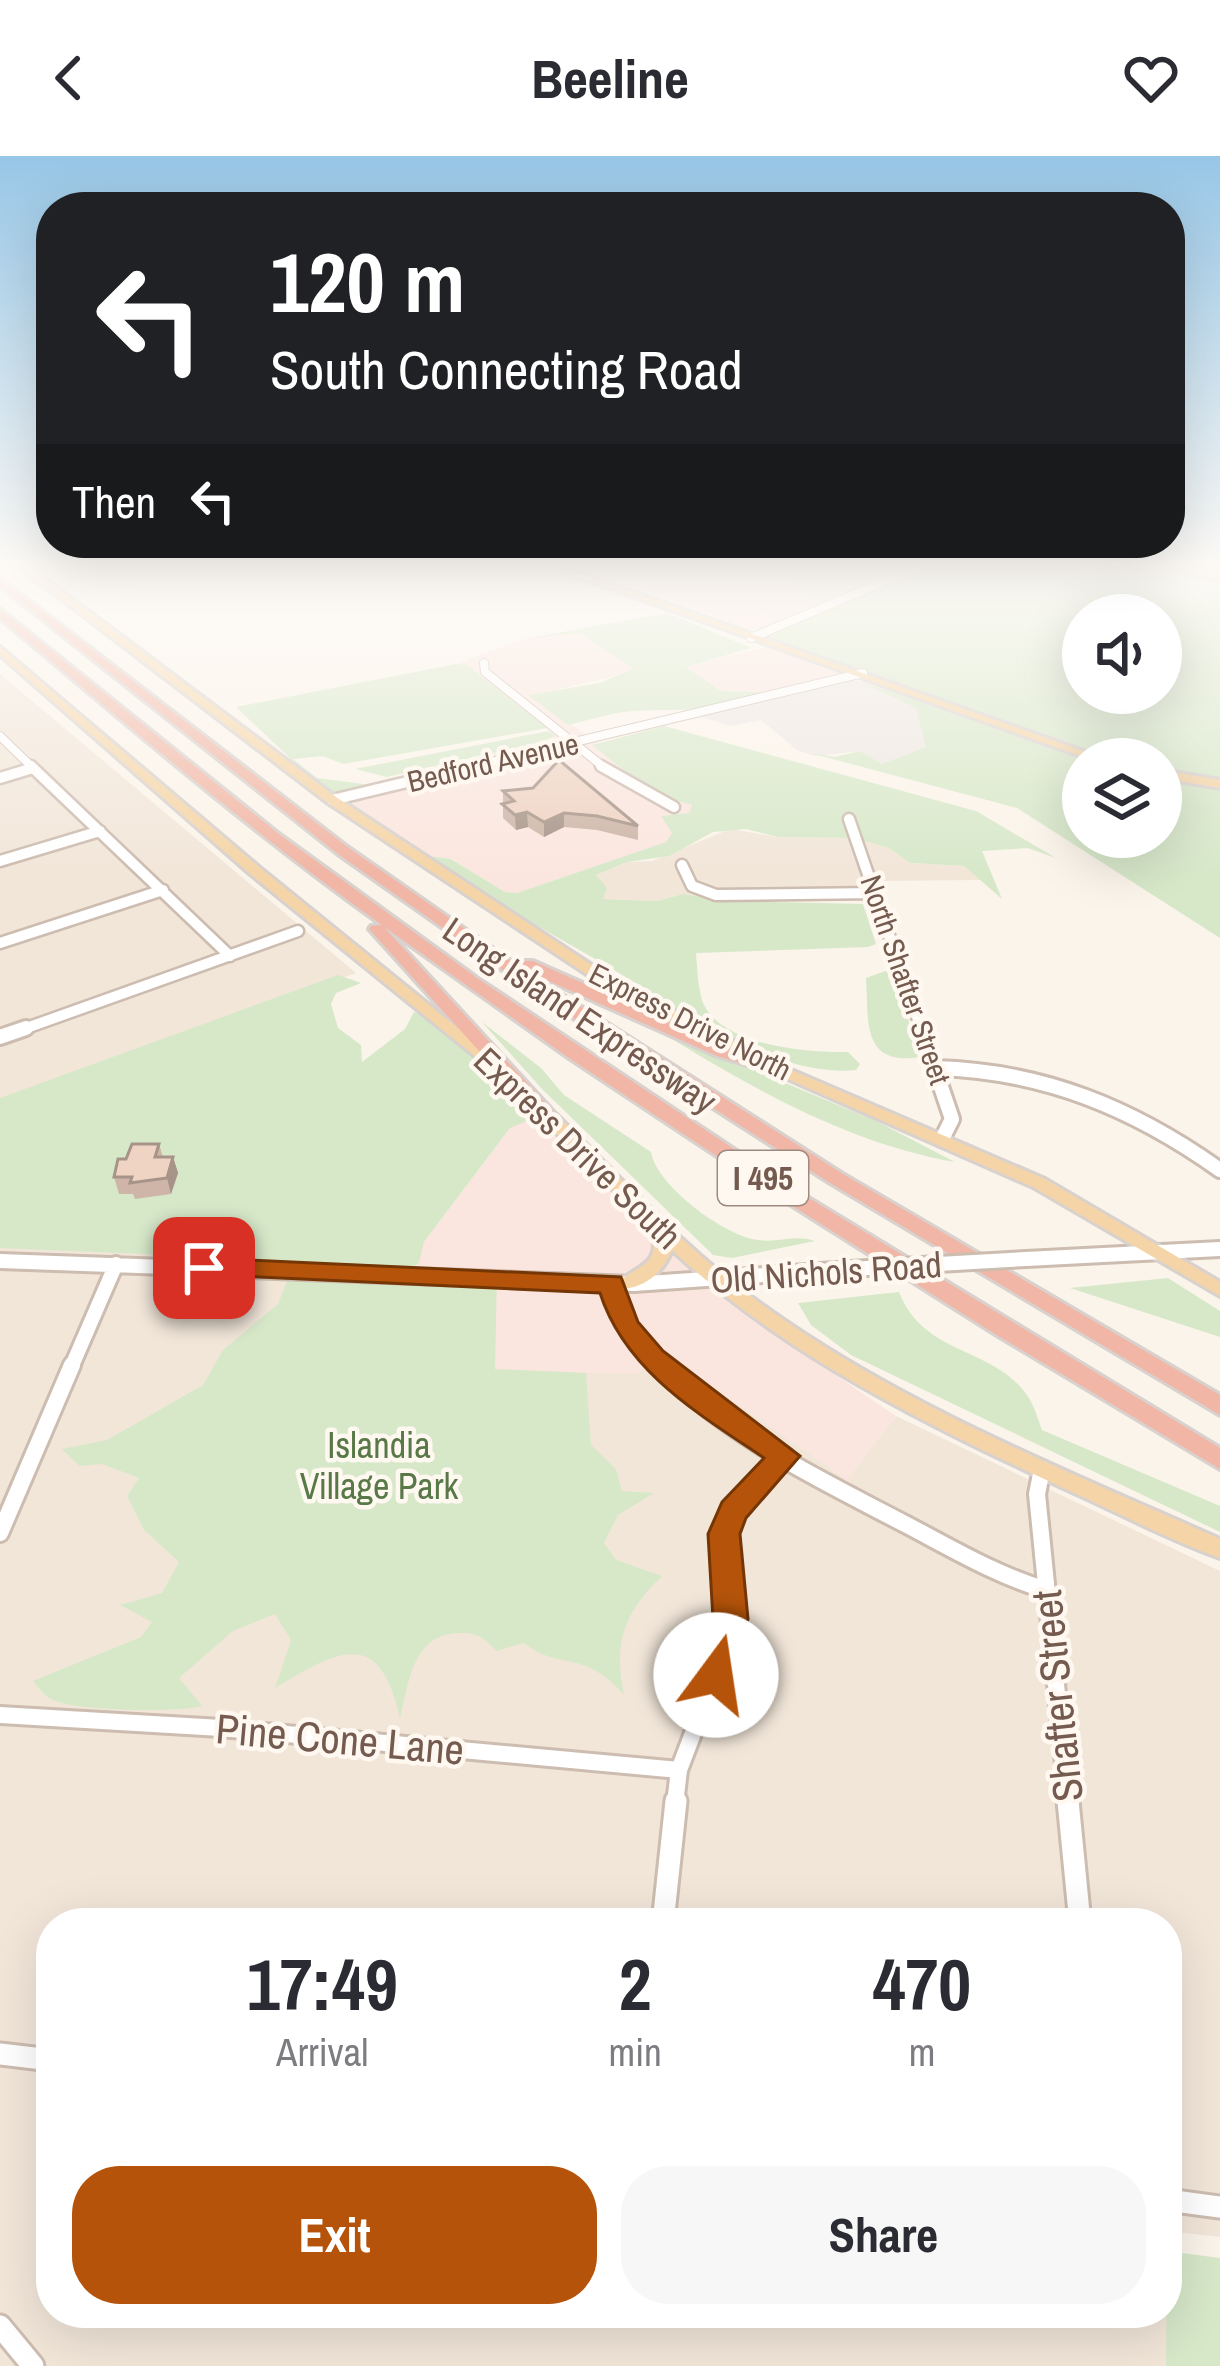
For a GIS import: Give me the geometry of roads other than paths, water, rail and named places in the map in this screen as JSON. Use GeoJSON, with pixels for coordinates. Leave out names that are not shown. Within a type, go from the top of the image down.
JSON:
{"type":"FeatureCollection","features":[{"type":"Feature","properties":{"kind":"highway","name":"Long Island Expressway"},"geometry":{"type":"LineString","coordinates":[[68,668],[322,873],[663,1113],[1220,1460]]}},
{"type":"Feature","properties":{"kind":"highway","name":"Long Island Expressway"},"geometry":{"type":"LineString","coordinates":[[110,668],[292,812],[460,935],[803,1156],[1220,1406]]}},
{"type":"Feature","properties":{"kind":"highway"},"geometry":{"type":"LineString","coordinates":[[322,873],[333,892],[406,957],[541,1108]]}},
{"type":"Feature","properties":{"kind":"highway"},"geometry":{"type":"LineString","coordinates":[[460,935],[723,1052],[777,1069]]}},
{"type":"Feature","properties":{"kind":"main road","name":"Express Drive South"},"geometry":{"type":"LineString","coordinates":[[21,668],[254,870],[448,1024],[717,1280],[863,1378],[1042,1469],[1220,1549]]}},
{"type":"Feature","properties":{"kind":"main road","name":"Express Drive North"},"geometry":{"type":"LineString","coordinates":[[157,668],[332,800],[608,982],[777,1069],[1073,1201],[1220,1290]]}},
{"type":"Feature","properties":{"kind":"main road"},"geometry":{"type":"LineString","coordinates":[[843,668],[1062,746]]}},
{"type":"Feature","properties":{"kind":"main road"},"geometry":{"type":"LineString","coordinates":[[1182,778],[1220,784]]}},
{"type":"Feature","properties":{"kind":"main road"},"geometry":{"type":"LineString","coordinates":[[618,1284],[662,1259],[666,1248],[660,1230]]}},
{"type":"Feature","properties":{"kind":"street"},"geometry":{"type":"LineString","coordinates":[[485,668],[650,798],[674,807]]}},
{"type":"Feature","properties":{"kind":"street","name":"Bedford Avenue"},"geometry":{"type":"LineString","coordinates":[[332,800],[859,674]]}},
{"type":"Feature","properties":{"kind":"street"},"geometry":{"type":"LineString","coordinates":[[0,736],[230,956]]}},
{"type":"Feature","properties":{"kind":"street"},"geometry":{"type":"LineString","coordinates":[[0,778],[33,768]]}},
{"type":"Feature","properties":{"kind":"street","name":"North Shafter Street"},"geometry":{"type":"LineString","coordinates":[[849,820],[952,1119],[942,1139]]}},
{"type":"Feature","properties":{"kind":"street"},"geometry":{"type":"LineString","coordinates":[[0,861],[100,831]]}},
{"type":"Feature","properties":{"kind":"street"},"geometry":{"type":"LineString","coordinates":[[682,865],[692,886],[716,895],[875,893]]}},
{"type":"Feature","properties":{"kind":"street"},"geometry":{"type":"LineString","coordinates":[[0,943],[163,890]]}},
{"type":"Feature","properties":{"kind":"street"},"geometry":{"type":"LineString","coordinates":[[0,1037],[298,931]]}},
{"type":"Feature","properties":{"kind":"street"},"geometry":{"type":"LineString","coordinates":[[937,1068],[1006,1073],[1086,1096],[1138,1118],[1220,1170]]}},
{"type":"Feature","properties":{"kind":"street","name":"Old Nichols Road"},"geometry":{"type":"LineString","coordinates":[[0,1261],[618,1284],[1220,1249]]}},
{"type":"Feature","properties":{"kind":"street"},"geometry":{"type":"LineString","coordinates":[[0,1533],[116,1264]]}},
{"type":"Feature","properties":{"kind":"street"},"geometry":{"type":"LineString","coordinates":[[618,1284],[625,1325],[652,1359],[712,1408],[785,1456],[1001,1574],[1046,1590]]}},
{"type":"Feature","properties":{"kind":"street"},"geometry":{"type":"LineString","coordinates":[[665,1908],[679,1770],[729,1639],[728,1522],[785,1456]]}},
{"type":"Feature","properties":{"kind":"street","name":"Shafter Street"},"geometry":{"type":"LineString","coordinates":[[1042,1469],[1037,1494],[1078,1908]]}},
{"type":"Feature","properties":{"kind":"street","name":"Pine Cone Lane"},"geometry":{"type":"LineString","coordinates":[[0,1715],[221,1728],[679,1770]]}},
{"type":"Feature","properties":{"kind":"street"},"geometry":{"type":"LineString","coordinates":[[0,2054],[36,2058]]}},
{"type":"Feature","properties":{"kind":"street"},"geometry":{"type":"LineString","coordinates":[[1182,2202],[1220,2207]]}},
{"type":"Feature","properties":{"kind":"street"},"geometry":{"type":"LineString","coordinates":[[0,2326],[33,2366]]}},
{"type":"Feature","properties":{"kind":"park label","name":"Islandia Village Park"},"geometry":{"type":"Point","coordinates":[379,1466]}}]}
